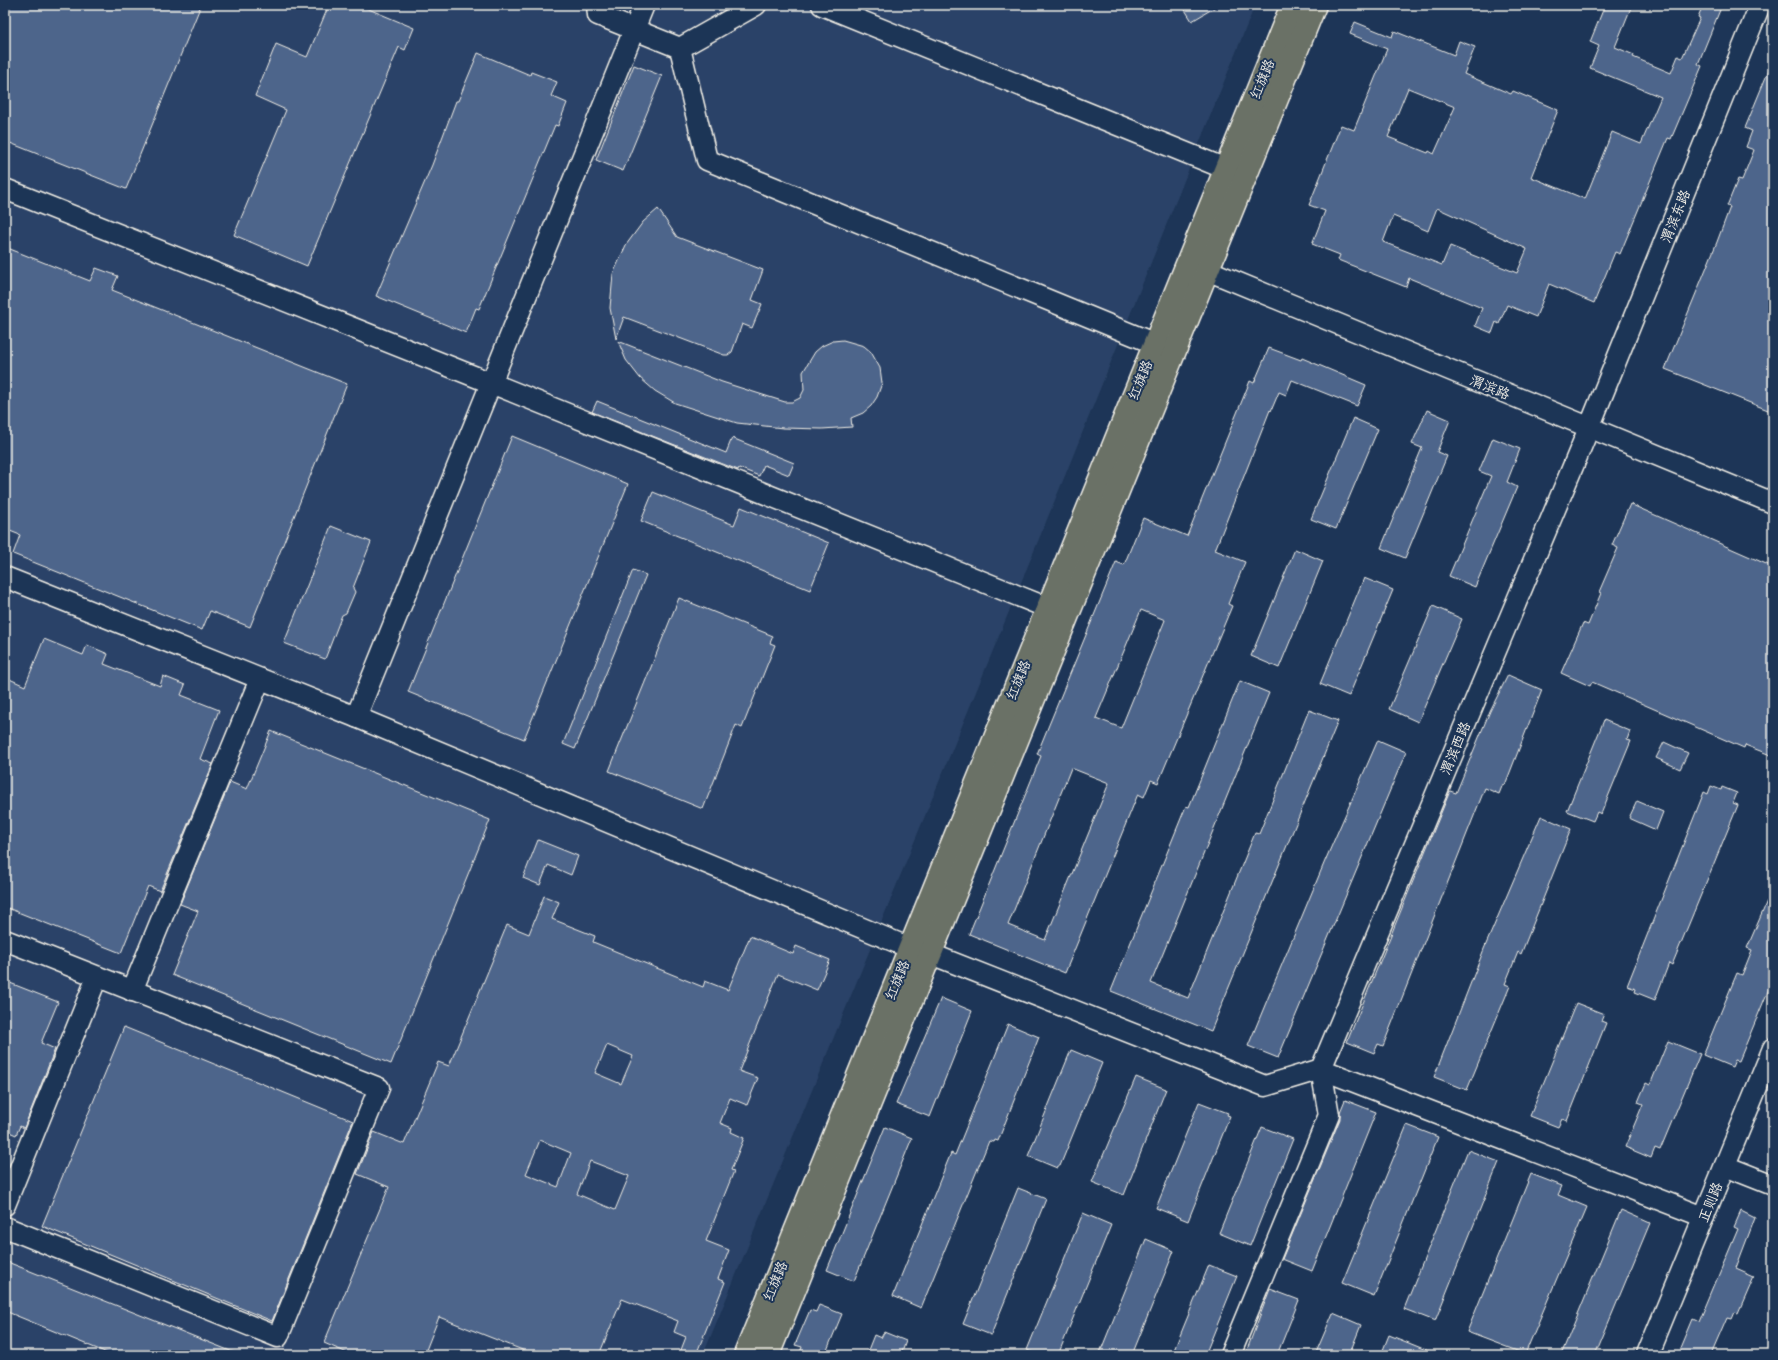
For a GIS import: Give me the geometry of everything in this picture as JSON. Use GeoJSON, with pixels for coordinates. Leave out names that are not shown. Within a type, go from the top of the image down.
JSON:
{"type":"FeatureCollection","features":[{"type":"Feature","properties":{"kind":"main road","name":"红旗路"},"geometry":{"type":"LineString","coordinates":[[768,1355],[1207,270],[1236,172],[1292,5]]}},
{"type":"Feature","properties":{"kind":"main road","name":"红旗路"},"geometry":{"type":"LineString","coordinates":[[745,1355],[1155,344],[1315,5]]}},
{"type":"Feature","properties":{"kind":"street"},"geometry":{"type":"LineString","coordinates":[[597,5],[598,15],[680,48]]}},
{"type":"Feature","properties":{"kind":"street"},"geometry":{"type":"LineString","coordinates":[[356,717],[644,5]]}},
{"type":"Feature","properties":{"kind":"street"},"geometry":{"type":"LineString","coordinates":[[680,48],[756,5]]}},
{"type":"Feature","properties":{"kind":"street"},"geometry":{"type":"LineString","coordinates":[[822,5],[1236,172]]}},
{"type":"Feature","properties":{"kind":"street","name":"渭滨东路"},"geometry":{"type":"LineString","coordinates":[[1590,428],[1760,5]]}},
{"type":"Feature","properties":{"kind":"street"},"geometry":{"type":"LineString","coordinates":[[680,48],[707,160],[1174,352]]}},
{"type":"Feature","properties":{"kind":"street"},"geometry":{"type":"LineString","coordinates":[[5,189],[1048,608]]}},
{"type":"Feature","properties":{"kind":"street","name":"渭滨路"},"geometry":{"type":"LineString","coordinates":[[1207,270],[1773,503]]}},
{"type":"Feature","properties":{"kind":"street","name":"渭滨西路"},"geometry":{"type":"LineString","coordinates":[[1321,1069],[1590,428]]}},
{"type":"Feature","properties":{"kind":"street"},"geometry":{"type":"LineString","coordinates":[[5,577],[356,717],[910,948],[931,954],[1265,1086],[1321,1069],[1704,1217]]}},
{"type":"Feature","properties":{"kind":"street"},"geometry":{"type":"LineString","coordinates":[[132,991],[260,679]]}},
{"type":"Feature","properties":{"kind":"street"},"geometry":{"type":"LineString","coordinates":[[5,940],[379,1088],[278,1337],[5,1227]]}},
{"type":"Feature","properties":{"kind":"street"},"geometry":{"type":"LineString","coordinates":[[5,1205],[97,977]]}},
{"type":"Feature","properties":{"kind":"street","name":"正则路"},"geometry":{"type":"LineString","coordinates":[[1647,1355],[1773,1048]]}},
{"type":"Feature","properties":{"kind":"street"},"geometry":{"type":"LineString","coordinates":[[1230,1355],[1328,1115],[1321,1069]]}},
{"type":"Feature","properties":{"kind":"street"},"geometry":{"type":"LineString","coordinates":[[1725,1166],[1773,1185]]}},
{"type":"Feature","properties":{"kind":"shaded area"},"geometry":{"type":"Polygon","coordinates":[[[5,5],[1255,5],[1064,478],[703,1355],[5,1355],[5,5]]]}},
{"type":"Feature","properties":{"kind":"building"},"geometry":{"type":"Polygon","coordinates":[[[5,5],[201,5],[126,189],[5,141],[5,5]]]}},
{"type":"Feature","properties":{"kind":"building"},"geometry":{"type":"Polygon","coordinates":[[[329,5],[359,5],[414,28],[405,50],[399,47],[307,266],[234,235],[286,110],[255,96],[276,44],[307,57],[329,5]]]}},
{"type":"Feature","properties":{"kind":"building"},"geometry":{"type":"Polygon","coordinates":[[[1182,5],[1219,5],[1192,21],[1182,5]]]}},
{"type":"Feature","properties":{"kind":"building"},"geometry":{"type":"Polygon","coordinates":[[[1605,5],[1632,5],[1615,47],[1634,55],[1633,57],[1671,73],[1678,56],[1682,58],[1700,18],[1698,17],[1703,5],[1722,5],[1698,64],[1702,66],[1671,139],[1668,138],[1620,254],[1615,252],[1594,303],[1549,284],[1536,317],[1507,305],[1499,324],[1496,322],[1492,333],[1475,326],[1482,308],[1409,278],[1406,287],[1338,260],[1340,255],[1312,244],[1325,211],[1309,205],[1341,125],[1354,130],[1387,49],[1350,34],[1355,22],[1392,37],[1394,31],[1454,55],[1459,41],[1475,47],[1464,74],[1511,94],[1513,91],[1558,110],[1531,177],[1585,199],[1612,132],[1641,144],[1661,97],[1590,68],[1599,46],[1590,42],[1605,5]],[[1408,88],[1388,137],[1434,154],[1455,107],[1408,88]],[[1437,208],[1428,231],[1393,216],[1383,242],[1442,265],[1450,246],[1517,273],[1527,249],[1437,208]]]}},
{"type":"Feature","properties":{"kind":"building"},"geometry":{"type":"Polygon","coordinates":[[[478,53],[530,75],[531,72],[557,82],[551,96],[567,103],[558,126],[555,125],[479,309],[476,308],[466,333],[376,296],[432,165],[456,101],[458,101],[478,53]]]}},
{"type":"Feature","properties":{"kind":"building"},"geometry":{"type":"Polygon","coordinates":[[[1773,60],[1773,412],[1665,369],[1717,242],[1730,207],[1727,206],[1738,179],[1742,180],[1754,150],[1746,147],[1752,131],[1745,128],[1773,60]]]}},
{"type":"Feature","properties":{"kind":"building"},"geometry":{"type":"Polygon","coordinates":[[[634,65],[662,76],[623,171],[596,160],[634,65]]]}},
{"type":"Feature","properties":{"kind":"building"},"geometry":{"type":"Polygon","coordinates":[[[658,209],[677,237],[763,270],[752,300],[762,304],[752,328],[742,324],[732,352],[728,355],[724,355],[624,317],[616,339],[610,308],[613,274],[626,245],[643,222],[658,209]]]}},
{"type":"Feature","properties":{"kind":"building"},"geometry":{"type":"Polygon","coordinates":[[[5,247],[90,281],[96,268],[118,276],[112,290],[347,384],[250,627],[210,611],[202,630],[13,554],[20,535],[5,529],[5,247]]]}},
{"type":"Feature","properties":{"kind":"building"},"geometry":{"type":"Polygon","coordinates":[[[843,340],[864,346],[871,352],[880,368],[882,383],[877,397],[871,406],[863,413],[851,418],[852,427],[822,429],[783,428],[737,423],[675,403],[655,391],[640,378],[626,360],[618,341],[722,382],[785,402],[792,402],[800,398],[804,390],[803,372],[815,352],[822,346],[833,341],[843,340]]]}},
{"type":"Feature","properties":{"kind":"building"},"geometry":{"type":"Polygon","coordinates":[[[1269,348],[1301,360],[1302,358],[1366,385],[1357,406],[1292,380],[1286,395],[1279,392],[1271,411],[1270,410],[1215,550],[1245,562],[1228,604],[1232,606],[1158,783],[1151,780],[1144,797],[1138,794],[1065,973],[969,934],[1041,756],[1037,754],[1116,562],[1124,565],[1143,518],[1187,536],[1250,381],[1254,383],[1269,348]],[[1141,610],[1096,718],[1121,728],[1165,620],[1141,610]],[[1071,768],[1008,925],[1045,940],[1109,783],[1071,768]]]}},
{"type":"Feature","properties":{"kind":"building"},"geometry":{"type":"Polygon","coordinates":[[[597,401],[726,453],[732,438],[794,463],[789,475],[764,465],[759,476],[739,468],[738,470],[592,412],[597,401]]]}},
{"type":"Feature","properties":{"kind":"building"},"geometry":{"type":"Polygon","coordinates":[[[1427,410],[1450,420],[1437,452],[1447,456],[1405,558],[1381,548],[1422,448],[1412,444],[1427,410]]]}},
{"type":"Feature","properties":{"kind":"building"},"geometry":{"type":"Polygon","coordinates":[[[1353,418],[1378,429],[1336,529],[1311,519],[1353,418]]]}},
{"type":"Feature","properties":{"kind":"building"},"geometry":{"type":"Polygon","coordinates":[[[512,436],[628,484],[524,739],[408,692],[512,436]]]}},
{"type":"Feature","properties":{"kind":"building"},"geometry":{"type":"Polygon","coordinates":[[[1493,438],[1520,449],[1507,482],[1517,487],[1475,587],[1449,576],[1491,476],[1479,471],[1493,438]]]}},
{"type":"Feature","properties":{"kind":"building"},"geometry":{"type":"Polygon","coordinates":[[[653,492],[734,525],[741,507],[829,543],[810,590],[641,521],[653,492]]]}},
{"type":"Feature","properties":{"kind":"building"},"geometry":{"type":"Polygon","coordinates":[[[1630,504],[1773,567],[1773,756],[1745,745],[1744,748],[1592,682],[1590,686],[1561,673],[1583,623],[1588,625],[1601,593],[1599,592],[1618,548],[1612,545],[1630,504]]]}},
{"type":"Feature","properties":{"kind":"building"},"geometry":{"type":"Polygon","coordinates":[[[331,526],[371,542],[353,588],[355,592],[346,613],[342,615],[325,659],[284,643],[331,526]]]}},
{"type":"Feature","properties":{"kind":"building"},"geometry":{"type":"Polygon","coordinates":[[[1295,549],[1323,561],[1279,668],[1251,656],[1295,549]]]}},
{"type":"Feature","properties":{"kind":"building"},"geometry":{"type":"Polygon","coordinates":[[[633,570],[646,575],[575,749],[563,744],[633,570]]]}},
{"type":"Feature","properties":{"kind":"building"},"geometry":{"type":"Polygon","coordinates":[[[1364,578],[1393,590],[1349,696],[1320,684],[1364,578]]]}},
{"type":"Feature","properties":{"kind":"building"},"geometry":{"type":"Polygon","coordinates":[[[679,598],[773,636],[770,643],[775,645],[742,728],[736,725],[703,809],[609,771],[679,598]]]}},
{"type":"Feature","properties":{"kind":"building"},"geometry":{"type":"Polygon","coordinates":[[[1433,606],[1462,619],[1418,722],[1389,709],[1433,606]]]}},
{"type":"Feature","properties":{"kind":"building"},"geometry":{"type":"Polygon","coordinates":[[[44,639],[83,655],[87,645],[108,654],[104,664],[160,686],[163,676],[185,685],[181,695],[219,710],[200,759],[213,764],[160,891],[148,886],[121,953],[5,907],[5,677],[25,686],[44,639]]]}},
{"type":"Feature","properties":{"kind":"building"},"geometry":{"type":"Polygon","coordinates":[[[1508,675],[1542,690],[1505,785],[1503,784],[1499,794],[1485,788],[1383,1046],[1378,1044],[1374,1053],[1347,1042],[1450,791],[1456,793],[1490,711],[1508,675]]]}},
{"type":"Feature","properties":{"kind":"building"},"geometry":{"type":"Polygon","coordinates":[[[1240,681],[1269,693],[1151,983],[1188,998],[1255,833],[1259,834],[1309,710],[1338,721],[1211,1031],[1111,991],[1186,806],[1189,807],[1240,681]]]}},
{"type":"Feature","properties":{"kind":"building"},"geometry":{"type":"Polygon","coordinates":[[[1604,720],[1630,731],[1627,740],[1631,741],[1601,814],[1597,812],[1593,821],[1567,811],[1604,720]]]}},
{"type":"Feature","properties":{"kind":"building"},"geometry":{"type":"Polygon","coordinates":[[[271,731],[490,820],[391,1064],[172,975],[198,911],[180,904],[230,782],[247,789],[271,731]]]}},
{"type":"Feature","properties":{"kind":"building"},"geometry":{"type":"Polygon","coordinates":[[[1378,740],[1406,752],[1278,1058],[1248,1046],[1325,861],[1378,740]]]}},
{"type":"Feature","properties":{"kind":"building"},"geometry":{"type":"Polygon","coordinates":[[[1664,742],[1688,753],[1680,769],[1656,758],[1664,742]]]}},
{"type":"Feature","properties":{"kind":"building"},"geometry":{"type":"Polygon","coordinates":[[[1711,786],[1721,790],[1722,787],[1737,793],[1733,803],[1738,805],[1672,965],[1669,963],[1655,1000],[1635,992],[1636,989],[1627,986],[1704,792],[1708,794],[1711,786]]]}},
{"type":"Feature","properties":{"kind":"building"},"geometry":{"type":"Polygon","coordinates":[[[1637,801],[1663,812],[1656,830],[1629,818],[1637,801]]]}},
{"type":"Feature","properties":{"kind":"building"},"geometry":{"type":"Polygon","coordinates":[[[1541,816],[1571,829],[1521,954],[1518,952],[1505,984],[1510,986],[1467,1090],[1434,1077],[1484,949],[1541,816]]]}},
{"type":"Feature","properties":{"kind":"building"},"geometry":{"type":"Polygon","coordinates":[[[538,840],[578,856],[571,875],[548,865],[540,885],[523,878],[538,840]]]}},
{"type":"Feature","properties":{"kind":"building"},"geometry":{"type":"Polygon","coordinates":[[[1773,888],[1773,979],[1739,1061],[1735,1060],[1732,1067],[1703,1055],[1737,973],[1742,975],[1752,950],[1747,948],[1773,888]]]}},
{"type":"Feature","properties":{"kind":"building"},"geometry":{"type":"Polygon","coordinates":[[[544,896],[559,902],[552,919],[595,936],[593,942],[703,987],[705,981],[728,990],[750,936],[793,954],[796,946],[830,960],[817,990],[778,974],[739,1071],[758,1078],[747,1105],[730,1098],[720,1123],[732,1128],[731,1132],[744,1138],[731,1170],[734,1171],[706,1241],[729,1250],[718,1279],[725,1282],[696,1355],[679,1355],[686,1337],[674,1332],[678,1321],[622,1299],[599,1355],[535,1355],[439,1317],[424,1355],[352,1355],[324,1343],[389,1187],[357,1174],[374,1132],[404,1144],[438,1062],[449,1066],[507,925],[529,934],[544,896]],[[607,1045],[595,1073],[621,1084],[633,1056],[607,1045]],[[540,1140],[526,1174],[558,1187],[571,1153],[540,1140]],[[590,1161],[577,1194],[615,1210],[629,1176],[590,1161]]]}},
{"type":"Feature","properties":{"kind":"building"},"geometry":{"type":"Polygon","coordinates":[[[5,981],[58,1002],[41,1043],[55,1049],[24,1128],[20,1126],[16,1135],[5,1130],[5,981]]]}},
{"type":"Feature","properties":{"kind":"building"},"geometry":{"type":"Polygon","coordinates":[[[941,998],[972,1011],[930,1117],[896,1104],[941,998]]]}},
{"type":"Feature","properties":{"kind":"building"},"geometry":{"type":"Polygon","coordinates":[[[1576,1003],[1604,1014],[1601,1021],[1606,1023],[1567,1121],[1562,1119],[1558,1127],[1530,1116],[1576,1003]]]}},
{"type":"Feature","properties":{"kind":"building"},"geometry":{"type":"Polygon","coordinates":[[[1008,1024],[1039,1037],[998,1141],[989,1141],[921,1308],[893,1296],[951,1153],[955,1155],[1008,1024]]]}},
{"type":"Feature","properties":{"kind":"building"},"geometry":{"type":"Polygon","coordinates":[[[124,1027],[353,1121],[272,1321],[42,1226],[124,1027]]]}},
{"type":"Feature","properties":{"kind":"building"},"geometry":{"type":"Polygon","coordinates":[[[1668,1041],[1700,1054],[1660,1150],[1655,1148],[1651,1158],[1625,1147],[1643,1104],[1638,1102],[1646,1083],[1650,1085],[1668,1041]]]}},
{"type":"Feature","properties":{"kind":"building"},"geometry":{"type":"Polygon","coordinates":[[[1071,1050],[1102,1063],[1060,1166],[1057,1168],[1028,1156],[1071,1050]]]}},
{"type":"Feature","properties":{"kind":"building"},"geometry":{"type":"Polygon","coordinates":[[[1136,1077],[1166,1089],[1124,1195],[1092,1182],[1136,1077]]]}},
{"type":"Feature","properties":{"kind":"building"},"geometry":{"type":"Polygon","coordinates":[[[1345,1100],[1376,1112],[1312,1271],[1282,1259],[1340,1119],[1340,1112],[1345,1100]]]}},
{"type":"Feature","properties":{"kind":"building"},"geometry":{"type":"Polygon","coordinates":[[[1199,1102],[1228,1113],[1227,1115],[1230,1116],[1188,1221],[1156,1208],[1199,1102]]]}},
{"type":"Feature","properties":{"kind":"building"},"geometry":{"type":"Polygon","coordinates":[[[1407,1125],[1438,1137],[1374,1296],[1342,1283],[1407,1125]]]}},
{"type":"Feature","properties":{"kind":"building"},"geometry":{"type":"Polygon","coordinates":[[[885,1127],[912,1138],[854,1281],[827,1270],[885,1127]]]}},
{"type":"Feature","properties":{"kind":"building"},"geometry":{"type":"Polygon","coordinates":[[[1262,1127],[1293,1139],[1250,1246],[1219,1233],[1262,1127]]]}},
{"type":"Feature","properties":{"kind":"building"},"geometry":{"type":"Polygon","coordinates":[[[1468,1150],[1499,1162],[1435,1321],[1404,1309],[1468,1150]]]}},
{"type":"Feature","properties":{"kind":"building"},"geometry":{"type":"Polygon","coordinates":[[[1531,1174],[1562,1186],[1558,1195],[1587,1207],[1525,1354],[1467,1332],[1531,1174]]]}},
{"type":"Feature","properties":{"kind":"building"},"geometry":{"type":"Polygon","coordinates":[[[1018,1188],[1046,1199],[991,1335],[963,1324],[1018,1188]]]}},
{"type":"Feature","properties":{"kind":"building"},"geometry":{"type":"Polygon","coordinates":[[[1621,1210],[1650,1223],[1595,1355],[1561,1355],[1621,1210]]]}},
{"type":"Feature","properties":{"kind":"building"},"geometry":{"type":"Polygon","coordinates":[[[1741,1211],[1755,1218],[1736,1268],[1754,1276],[1738,1313],[1735,1312],[1732,1319],[1728,1318],[1712,1355],[1678,1355],[1693,1319],[1699,1322],[1738,1229],[1734,1227],[1741,1211]]]}},
{"type":"Feature","properties":{"kind":"building"},"geometry":{"type":"Polygon","coordinates":[[[1083,1213],[1111,1225],[1058,1355],[1039,1355],[1027,1350],[1083,1213]]]}},
{"type":"Feature","properties":{"kind":"building"},"geometry":{"type":"Polygon","coordinates":[[[1146,1239],[1174,1251],[1132,1355],[1099,1355],[1146,1239]]]}},
{"type":"Feature","properties":{"kind":"building"},"geometry":{"type":"Polygon","coordinates":[[[5,1261],[238,1355],[112,1355],[5,1311],[5,1261]]]}},
{"type":"Feature","properties":{"kind":"building"},"geometry":{"type":"Polygon","coordinates":[[[1209,1265],[1237,1276],[1205,1355],[1172,1355],[1209,1265]]]}},
{"type":"Feature","properties":{"kind":"building"},"geometry":{"type":"Polygon","coordinates":[[[1270,1289],[1299,1300],[1277,1355],[1245,1355],[1270,1289]]]}},
{"type":"Feature","properties":{"kind":"building"},"geometry":{"type":"Polygon","coordinates":[[[819,1305],[842,1314],[825,1355],[799,1355],[802,1347],[795,1345],[810,1310],[816,1312],[819,1305]]]}},
{"type":"Feature","properties":{"kind":"building"},"geometry":{"type":"Polygon","coordinates":[[[1333,1313],[1361,1325],[1349,1355],[1315,1355],[1333,1313]]]}},
{"type":"Feature","properties":{"kind":"building"},"geometry":{"type":"Polygon","coordinates":[[[884,1332],[906,1341],[901,1355],[866,1355],[874,1335],[881,1338],[884,1332]]]}},
{"type":"Feature","properties":{"kind":"building"},"geometry":{"type":"Polygon","coordinates":[[[1389,1335],[1436,1354],[1436,1355],[1381,1355],[1389,1335]]]}}]}
